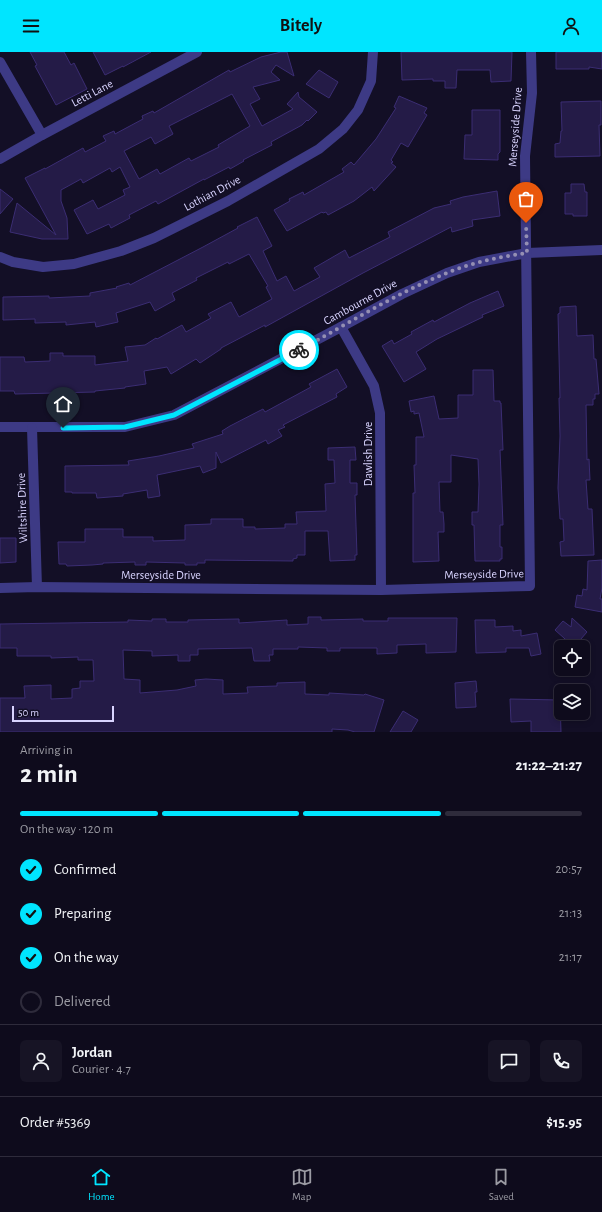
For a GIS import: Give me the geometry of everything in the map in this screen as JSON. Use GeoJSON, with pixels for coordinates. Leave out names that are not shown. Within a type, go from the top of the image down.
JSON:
{"type":"FeatureCollection","features":[{"type":"Feature","properties":{"kind":"street","name":"Lothian Drive"},"geometry":{"type":"LineString","coordinates":[[0,257],[13,262],[43,268],[74,264],[121,251],[154,238],[228,200],[320,149],[344,129],[358,110],[371,81],[373,52]]}},
{"type":"Feature","properties":{"kind":"street","name":"Merseyside Drive"},"geometry":{"type":"LineString","coordinates":[[0,588],[381,590],[530,586],[525,156],[532,94],[531,52]]}},
{"type":"Feature","properties":{"kind":"street","name":"Letti Lane"},"geometry":{"type":"LineString","coordinates":[[0,159],[190,53]]}},
{"type":"Feature","properties":{"kind":"street"},"geometry":{"type":"LineString","coordinates":[[0,62],[42,135]]}},
{"type":"Feature","properties":{"kind":"street","name":"Cambourne Drive"},"geometry":{"type":"LineString","coordinates":[[0,428],[125,427],[174,415],[402,294],[447,273],[479,262],[527,253],[602,250]]}},
{"type":"Feature","properties":{"kind":"street","name":"Dawlish Drive"},"geometry":{"type":"LineString","coordinates":[[342,327],[374,386],[380,413],[381,590]]}},
{"type":"Feature","properties":{"kind":"street","name":"Wiltshire Drive"},"geometry":{"type":"LineString","coordinates":[[32,428],[37,587]]}},
{"type":"Feature","properties":{"kind":"building"},"geometry":{"type":"Polygon","coordinates":[[[30,52],[64,52],[71,65],[74,63],[87,89],[56,105],[35,66],[37,65],[30,52]]]}},
{"type":"Feature","properties":{"kind":"building"},"geometry":{"type":"Polygon","coordinates":[[[93,52],[151,52],[105,75],[93,52]]]}},
{"type":"Feature","properties":{"kind":"building"},"geometry":{"type":"Polygon","coordinates":[[[287,52],[294,76],[276,65],[271,72],[280,80],[253,87],[260,99],[250,104],[262,126],[293,109],[287,104],[298,92],[299,97],[317,112],[308,121],[307,120],[302,125],[271,142],[272,145],[243,160],[244,161],[230,169],[229,167],[204,179],[158,204],[156,201],[129,215],[130,218],[111,228],[109,224],[87,234],[74,210],[93,200],[98,209],[125,195],[123,190],[130,187],[120,167],[112,172],[110,168],[83,183],[81,179],[61,190],[61,201],[67,218],[68,239],[42,239],[10,232],[17,203],[56,235],[25,178],[83,148],[85,152],[106,141],[103,136],[114,131],[115,134],[143,119],[142,116],[153,111],[154,113],[229,70],[230,72],[261,57],[287,52]],[[232,94],[169,126],[173,134],[155,144],[151,137],[124,151],[139,179],[157,169],[160,174],[189,158],[191,161],[219,147],[218,145],[250,126],[232,94]]]}},
{"type":"Feature","properties":{"kind":"building"},"geometry":{"type":"Polygon","coordinates":[[[401,52],[512,52],[511,81],[491,82],[490,70],[457,70],[456,88],[445,88],[445,81],[433,81],[433,79],[402,80],[401,52]]]}},
{"type":"Feature","properties":{"kind":"building"},"geometry":{"type":"Polygon","coordinates":[[[556,52],[602,52],[602,69],[589,67],[589,69],[556,69],[556,52]]]}},
{"type":"Feature","properties":{"kind":"building"},"geometry":{"type":"Polygon","coordinates":[[[319,70],[338,82],[329,98],[306,84],[319,70]]]}},
{"type":"Feature","properties":{"kind":"building"},"geometry":{"type":"Polygon","coordinates":[[[399,96],[427,108],[424,113],[427,115],[408,147],[401,143],[391,160],[393,162],[391,163],[396,167],[374,191],[372,187],[354,201],[328,215],[326,212],[322,212],[287,231],[274,210],[290,201],[289,199],[303,192],[304,195],[344,172],[342,169],[351,162],[354,165],[376,139],[396,108],[394,107],[399,96]]]}},
{"type":"Feature","properties":{"kind":"building"},"geometry":{"type":"Polygon","coordinates":[[[601,101],[601,125],[599,125],[600,156],[555,157],[555,144],[560,143],[562,131],[561,102],[601,101]]]}},
{"type":"Feature","properties":{"kind":"building"},"geometry":{"type":"Polygon","coordinates":[[[472,110],[500,110],[500,152],[498,154],[498,160],[464,159],[465,135],[472,135],[472,110]]]}},
{"type":"Feature","properties":{"kind":"building"},"geometry":{"type":"Polygon","coordinates":[[[571,184],[584,184],[585,192],[587,192],[587,216],[573,216],[573,214],[565,214],[565,193],[571,193],[571,184]]]}},
{"type":"Feature","properties":{"kind":"building"},"geometry":{"type":"Polygon","coordinates":[[[0,189],[13,199],[0,214],[0,189]]]}},
{"type":"Feature","properties":{"kind":"building"},"geometry":{"type":"Polygon","coordinates":[[[497,191],[500,216],[472,220],[473,226],[452,232],[451,227],[265,327],[265,325],[221,348],[200,363],[196,359],[171,374],[167,367],[144,371],[146,384],[125,388],[95,392],[15,394],[14,391],[0,391],[0,357],[24,357],[25,362],[50,361],[50,353],[63,353],[63,356],[95,356],[95,365],[128,361],[125,347],[145,345],[182,325],[186,332],[211,318],[208,314],[231,302],[239,317],[272,299],[266,287],[268,286],[249,254],[229,264],[228,262],[196,278],[197,280],[172,293],[175,300],[155,311],[150,302],[116,313],[118,322],[96,327],[95,322],[66,325],[66,322],[35,323],[35,319],[3,320],[3,297],[49,296],[49,298],[90,296],[90,293],[117,288],[116,287],[129,283],[130,285],[257,217],[272,246],[263,251],[277,281],[286,276],[294,291],[320,277],[314,268],[345,250],[349,258],[390,237],[388,232],[434,208],[451,204],[450,201],[463,197],[497,191]]]}},
{"type":"Feature","properties":{"kind":"building"},"geometry":{"type":"Polygon","coordinates":[[[498,291],[504,306],[482,315],[483,317],[437,339],[416,352],[426,369],[404,382],[382,346],[392,340],[394,344],[412,334],[411,332],[433,320],[434,322],[470,303],[498,291]]]}},
{"type":"Feature","properties":{"kind":"building"},"geometry":{"type":"Polygon","coordinates":[[[576,306],[577,336],[593,335],[594,359],[596,359],[599,394],[595,394],[593,405],[586,405],[587,460],[589,459],[590,480],[586,480],[588,509],[592,509],[594,555],[561,556],[560,542],[564,541],[563,519],[560,519],[558,488],[560,398],[558,314],[560,313],[560,307],[576,306]]]}},
{"type":"Feature","properties":{"kind":"building"},"geometry":{"type":"Polygon","coordinates":[[[337,369],[347,387],[336,394],[337,397],[283,425],[285,427],[278,430],[282,436],[268,444],[266,440],[221,463],[216,452],[216,468],[203,473],[200,466],[157,475],[160,496],[148,498],[147,490],[123,494],[123,496],[97,498],[96,493],[65,492],[65,466],[129,465],[128,461],[194,448],[192,444],[223,434],[222,431],[230,426],[263,409],[265,412],[311,387],[309,384],[337,369]]]}},
{"type":"Feature","properties":{"kind":"building"},"geometry":{"type":"Polygon","coordinates":[[[473,370],[493,370],[494,401],[500,401],[501,403],[503,450],[500,450],[503,525],[500,525],[500,547],[502,547],[502,559],[500,559],[500,561],[475,561],[474,525],[472,525],[472,512],[478,512],[478,459],[451,455],[451,482],[439,482],[440,512],[443,512],[444,532],[438,532],[439,561],[413,562],[413,493],[415,493],[414,465],[416,465],[416,437],[424,437],[419,413],[414,414],[414,411],[411,412],[409,401],[434,396],[439,419],[458,418],[458,395],[473,395],[473,370]]]}},
{"type":"Feature","properties":{"kind":"building"},"geometry":{"type":"Polygon","coordinates":[[[355,447],[356,460],[350,460],[350,483],[357,483],[357,495],[355,495],[357,555],[355,555],[355,560],[330,561],[328,531],[305,531],[305,555],[297,555],[297,558],[293,559],[293,561],[205,560],[205,563],[197,563],[197,565],[185,565],[185,563],[146,562],[146,565],[135,565],[135,562],[67,566],[66,564],[59,564],[58,542],[85,542],[85,529],[123,529],[123,537],[153,537],[153,541],[185,540],[185,525],[211,524],[211,519],[243,519],[243,527],[255,527],[255,529],[285,528],[285,524],[297,524],[296,512],[326,511],[325,484],[335,483],[334,460],[328,460],[328,448],[355,447]]]}},
{"type":"Feature","properties":{"kind":"building"},"geometry":{"type":"Polygon","coordinates":[[[0,538],[16,538],[16,562],[0,563],[0,538]]]}},
{"type":"Feature","properties":{"kind":"building"},"geometry":{"type":"Polygon","coordinates":[[[602,560],[602,588],[600,599],[602,599],[602,612],[575,607],[577,595],[582,596],[583,589],[587,590],[588,561],[602,560]]]}},
{"type":"Feature","properties":{"kind":"building"},"geometry":{"type":"Polygon","coordinates":[[[308,617],[321,617],[321,620],[363,619],[363,621],[388,621],[388,618],[457,618],[456,652],[426,653],[426,644],[397,645],[397,653],[377,654],[377,648],[340,648],[340,651],[327,651],[327,648],[298,647],[298,649],[273,649],[273,655],[269,655],[270,661],[254,661],[252,648],[198,649],[198,655],[190,655],[190,661],[178,661],[178,655],[152,656],[152,651],[123,650],[124,679],[140,680],[140,693],[177,690],[196,686],[195,680],[206,679],[223,680],[223,694],[248,693],[247,687],[277,686],[277,683],[305,682],[305,694],[365,694],[384,700],[374,732],[355,732],[332,729],[332,732],[0,732],[0,698],[25,698],[24,686],[51,685],[51,699],[72,698],[72,689],[80,688],[80,681],[94,681],[93,660],[78,660],[78,657],[51,658],[51,656],[17,656],[17,648],[0,648],[0,624],[128,622],[128,620],[152,621],[152,619],[166,619],[166,622],[188,622],[188,620],[239,619],[239,623],[287,620],[287,625],[308,624],[308,617]]]}},
{"type":"Feature","properties":{"kind":"building"},"geometry":{"type":"Polygon","coordinates":[[[572,618],[587,632],[580,640],[566,640],[555,630],[563,621],[571,627],[572,618]]]}},
{"type":"Feature","properties":{"kind":"building"},"geometry":{"type":"Polygon","coordinates":[[[475,620],[495,620],[495,627],[513,626],[513,631],[521,630],[521,636],[537,633],[541,654],[531,656],[529,648],[506,648],[506,652],[476,653],[475,620]]]}},
{"type":"Feature","properties":{"kind":"building"},"geometry":{"type":"Polygon","coordinates":[[[476,681],[476,707],[456,708],[455,683],[476,681]]]}},
{"type":"Feature","properties":{"kind":"building"},"geometry":{"type":"Polygon","coordinates":[[[510,699],[554,700],[554,720],[561,720],[561,732],[531,732],[531,721],[511,722],[510,699]]]}},
{"type":"Feature","properties":{"kind":"building"},"geometry":{"type":"Polygon","coordinates":[[[403,711],[418,720],[411,732],[390,732],[403,711]]]}},
{"type":"Feature","properties":{"kind":"way so far"},"geometry":{"type":"LineString","coordinates":[[299,350],[402,294],[447,273],[479,262],[527,253],[526,223]]}},
{"type":"Feature","properties":{"kind":"route"},"geometry":{"type":"LineString","coordinates":[[63,428],[125,427],[151,422],[178,414],[299,350]]}}]}
